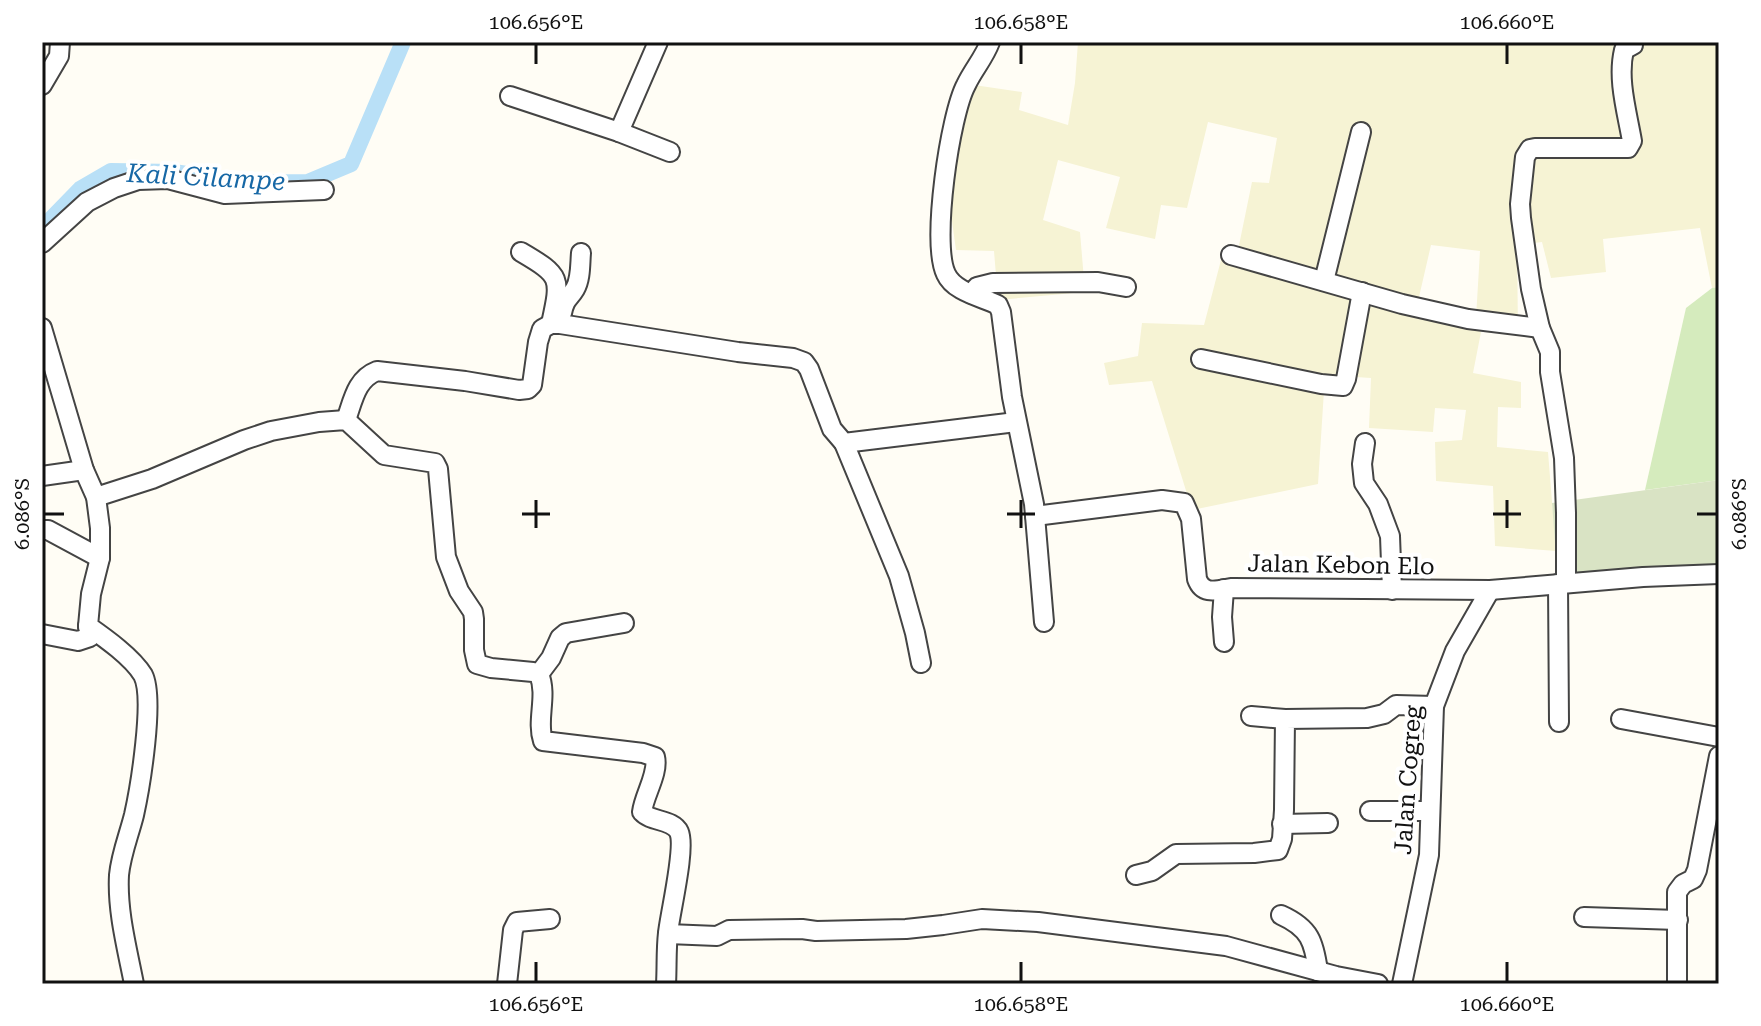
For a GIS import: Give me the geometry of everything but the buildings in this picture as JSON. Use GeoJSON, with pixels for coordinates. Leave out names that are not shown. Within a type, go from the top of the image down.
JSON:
{"type":"FeatureCollection","features":[{"type":"Feature","properties":{"kind":"street"},"geometry":{"type":"LineString","coordinates":[[42,85],[59,56],[60,42]]}},
{"type":"Feature","properties":{"kind":"street"},"geometry":{"type":"LineString","coordinates":[[619,132],[658,42]]}},
{"type":"Feature","properties":{"kind":"street"},"geometry":{"type":"LineString","coordinates":[[990,42],[965,86],[940,208],[940,236],[946,274],[972,294],[998,305],[1001,312],[1016,422],[1035,516],[1044,622]]}},
{"type":"Feature","properties":{"kind":"street"},"geometry":{"type":"LineString","coordinates":[[1559,722],[1566,513],[1564,458],[1550,372],[1550,352],[1540,328],[1531,289],[1521,218],[1525,157],[1530,149],[1535,148],[1628,148],[1632,141],[1622,83],[1622,59],[1624,50],[1633,42]]}},
{"type":"Feature","properties":{"kind":"street"},"geometry":{"type":"LineString","coordinates":[[510,96],[670,152]]}},
{"type":"Feature","properties":{"kind":"street"},"geometry":{"type":"LineString","coordinates":[[1324,281],[1361,132]]}},
{"type":"Feature","properties":{"kind":"street"},"geometry":{"type":"LineString","coordinates":[[42,243],[87,202],[138,180],[168,179],[225,194],[324,190]]}},
{"type":"Feature","properties":{"kind":"street"},"geometry":{"type":"LineString","coordinates":[[521,252],[555,276],[558,285],[556,324]]}},
{"type":"Feature","properties":{"kind":"street"},"geometry":{"type":"LineString","coordinates":[[556,324],[566,299],[578,282],[581,253]]}},
{"type":"Feature","properties":{"kind":"street"},"geometry":{"type":"LineString","coordinates":[[1231,255],[1402,304],[1468,319],[1540,328]]}},
{"type":"Feature","properties":{"kind":"street"},"geometry":{"type":"LineString","coordinates":[[972,294],[977,287],[993,283],[1098,282],[1126,287]]}},
{"type":"Feature","properties":{"kind":"street"},"geometry":{"type":"LineString","coordinates":[[1201,359],[1343,386],[1362,292]]}},
{"type":"Feature","properties":{"kind":"street"},"geometry":{"type":"LineString","coordinates":[[346,420],[362,380],[377,371],[528,389],[532,385],[542,329],[556,324],[738,352],[781,355],[804,362],[832,429],[844,443],[899,576],[921,663]]}},
{"type":"Feature","properties":{"kind":"street"},"geometry":{"type":"LineString","coordinates":[[42,328],[84,470],[96,497],[100,528],[100,558],[91,594],[88,626],[90,637],[78,641],[42,634]]}},
{"type":"Feature","properties":{"kind":"street"},"geometry":{"type":"LineString","coordinates":[[96,497],[152,479],[271,431],[346,420],[384,455],[435,463],[446,557],[459,591],[473,612],[475,660],[480,666],[539,674]]}},
{"type":"Feature","properties":{"kind":"street"},"geometry":{"type":"LineString","coordinates":[[844,443],[1016,422]]}},
{"type":"Feature","properties":{"kind":"street"},"geometry":{"type":"LineString","coordinates":[[1365,443],[1362,464],[1364,483],[1378,504],[1390,536],[1392,590]]}},
{"type":"Feature","properties":{"kind":"street"},"geometry":{"type":"LineString","coordinates":[[42,476],[84,470]]}},
{"type":"Feature","properties":{"kind":"street","name":"Jalan Kebon Elo"},"geometry":{"type":"LineString","coordinates":[[1035,516],[1136,502],[1162,500],[1184,503],[1191,519],[1199,585],[1212,591],[1490,590],[1719,574]]}},
{"type":"Feature","properties":{"kind":"street"},"geometry":{"type":"LineString","coordinates":[[42,530],[48,530],[100,558]]}},
{"type":"Feature","properties":{"kind":"street"},"geometry":{"type":"LineString","coordinates":[[1224,589],[1224,642]]}},
{"type":"Feature","properties":{"kind":"street","name":"Jalan Cogreg"},"geometry":{"type":"LineString","coordinates":[[1402,984],[1429,855],[1434,706],[1455,651],[1490,590]]}},
{"type":"Feature","properties":{"kind":"street"},"geometry":{"type":"LineString","coordinates":[[624,623],[566,633],[560,638],[539,674],[543,692],[541,734],[543,741],[655,757],[656,768],[642,812],[648,818],[674,826],[680,838],[668,934],[666,984]]}},
{"type":"Feature","properties":{"kind":"street"},"geometry":{"type":"LineString","coordinates":[[88,626],[134,665],[144,677],[146,690],[144,753],[119,876],[122,921],[134,984]]}},
{"type":"Feature","properties":{"kind":"street"},"geometry":{"type":"LineString","coordinates":[[1251,716],[1285,719],[1367,718],[1384,714],[1396,705],[1434,706]]}},
{"type":"Feature","properties":{"kind":"street"},"geometry":{"type":"LineString","coordinates":[[1136,875],[1152,871],[1176,854],[1276,851],[1281,843],[1284,810],[1285,719]]}},
{"type":"Feature","properties":{"kind":"street"},"geometry":{"type":"LineString","coordinates":[[1621,719],[1719,737]]}},
{"type":"Feature","properties":{"kind":"street"},"geometry":{"type":"LineString","coordinates":[[1677,984],[1677,892],[1683,884],[1693,879],[1697,870],[1719,756]]}},
{"type":"Feature","properties":{"kind":"street"},"geometry":{"type":"LineString","coordinates":[[1370,811],[1430,811]]}},
{"type":"Feature","properties":{"kind":"street"},"geometry":{"type":"LineString","coordinates":[[1282,824],[1328,823]]}},
{"type":"Feature","properties":{"kind":"street"},"geometry":{"type":"LineString","coordinates":[[1281,915],[1295,921],[1305,931],[1312,942],[1318,971]]}},
{"type":"Feature","properties":{"kind":"street"},"geometry":{"type":"LineString","coordinates":[[1584,917],[1678,920]]}},
{"type":"Feature","properties":{"kind":"street"},"geometry":{"type":"LineString","coordinates":[[507,984],[513,930],[517,922],[550,919]]}},
{"type":"Feature","properties":{"kind":"street"},"geometry":{"type":"LineString","coordinates":[[668,934],[717,936],[729,930],[906,929],[982,919],[1102,929],[1226,946],[1378,984]]}},
{"type":"Feature","properties":{"kind":"shaded area"},"geometry":{"type":"Polygon","coordinates":[[[1078,42],[1719,42],[1719,287],[1712,288],[1700,228],[1603,239],[1606,272],[1551,278],[1542,242],[1517,245],[1518,332],[1476,318],[1480,251],[1431,245],[1416,310],[1481,332],[1473,373],[1521,382],[1521,408],[1498,407],[1497,447],[1548,452],[1556,551],[1495,546],[1493,486],[1436,481],[1435,442],[1462,440],[1466,410],[1435,408],[1433,432],[1369,428],[1371,378],[1325,375],[1318,484],[1192,510],[1152,381],[1109,385],[1104,363],[1138,356],[1142,323],[1204,325],[1221,260],[1236,260],[1252,182],[1269,183],[1277,138],[1208,122],[1187,208],[1161,205],[1155,239],[1106,228],[1120,177],[1058,160],[1043,220],[1080,232],[1085,292],[998,300],[994,251],[956,250],[948,193],[974,85],[1022,92],[1019,110],[1068,125],[1078,42]]]}},
{"type":"Feature","properties":{"kind":"green space"},"geometry":{"type":"Polygon","coordinates":[[[1719,287],[1719,480],[1645,490],[1686,308],[1712,288],[1719,287]]]}},
{"type":"Feature","properties":{"kind":"green space"},"geometry":{"type":"Polygon","coordinates":[[[1719,480],[1719,573],[1558,582],[1552,503],[1719,480]]]}},
{"type":"Feature","properties":{"kind":"waterway","name":"Kali Cilampe"},"geometry":{"type":"LineString","coordinates":[[42,228],[80,189],[111,171],[174,172],[244,183],[308,182],[351,164],[403,42]]}}]}
